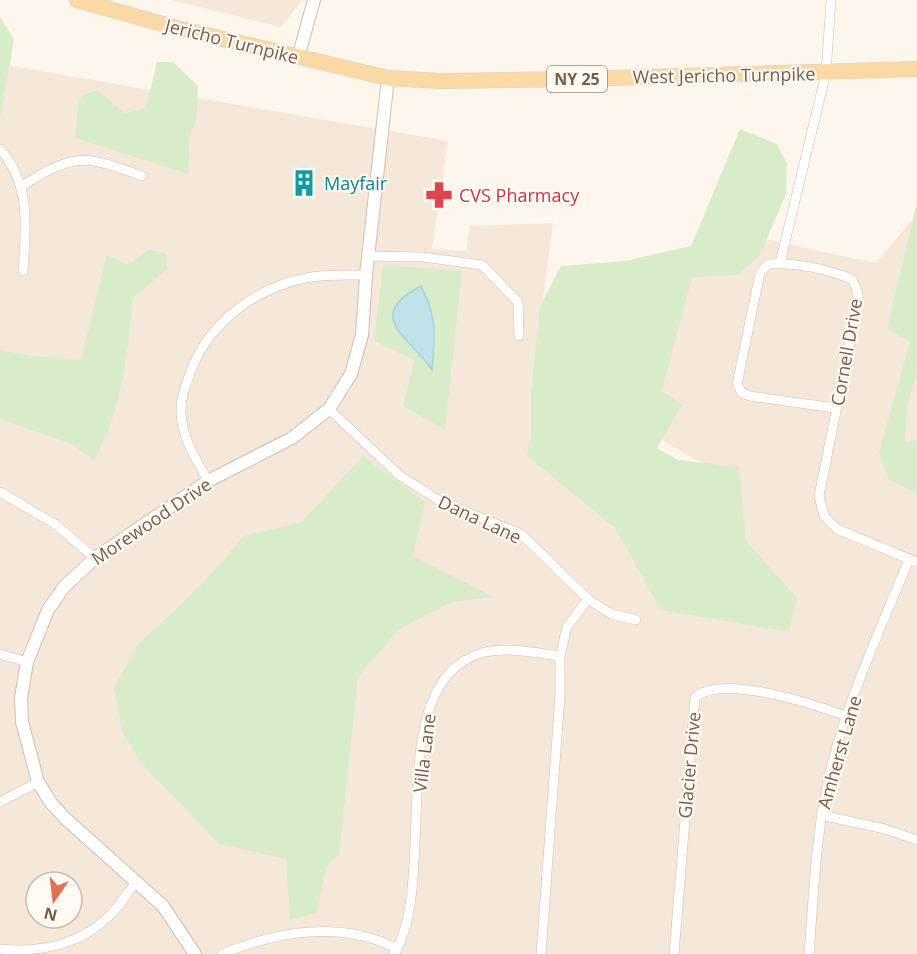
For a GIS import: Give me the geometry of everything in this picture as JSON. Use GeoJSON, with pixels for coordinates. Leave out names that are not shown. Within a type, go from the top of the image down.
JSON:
{"type":"FeatureCollection","features":[{"type":"Feature","properties":{"kind":"main road","name":"Jericho Turnpike"},"geometry":{"type":"LineString","coordinates":[[77,0],[298,58],[388,78]]}},
{"type":"Feature","properties":{"kind":"main road","name":"West Jericho Turnpike"},"geometry":{"type":"LineString","coordinates":[[388,78],[452,81],[917,69]]}},
{"type":"Feature","properties":{"kind":"street"},"geometry":{"type":"LineString","coordinates":[[298,58],[314,0]]}},
{"type":"Feature","properties":{"kind":"street"},"geometry":{"type":"LineString","coordinates":[[831,0],[826,73],[780,263],[768,264],[760,273],[737,384],[742,393],[750,396],[835,408]]}},
{"type":"Feature","properties":{"kind":"street","name":"Morewood Drive"},"geometry":{"type":"LineString","coordinates":[[195,954],[163,906],[67,820],[51,803],[38,782],[22,722],[21,698],[27,662],[48,610],[64,587],[95,558],[208,481],[292,438],[329,409],[351,374],[360,345],[367,290],[366,275],[388,78]]}},
{"type":"Feature","properties":{"kind":"street"},"geometry":{"type":"LineString","coordinates":[[0,149],[9,159],[22,186],[26,211],[23,271]]}},
{"type":"Feature","properties":{"kind":"street"},"geometry":{"type":"LineString","coordinates":[[22,186],[51,168],[78,159],[101,161],[142,176]]}},
{"type":"Feature","properties":{"kind":"street"},"geometry":{"type":"LineString","coordinates":[[369,256],[423,257],[482,265],[518,302],[519,336]]}},
{"type":"Feature","properties":{"kind":"street","name":"Cornell Drive"},"geometry":{"type":"LineString","coordinates":[[780,263],[842,275],[853,280],[858,293],[819,496],[824,516],[837,529],[913,560]]}},
{"type":"Feature","properties":{"kind":"street"},"geometry":{"type":"LineString","coordinates":[[208,481],[186,441],[180,412],[185,385],[197,356],[215,329],[250,298],[289,282],[313,276],[366,275]]}},
{"type":"Feature","properties":{"kind":"street","name":"Dana Lane"},"geometry":{"type":"LineString","coordinates":[[329,409],[399,475],[440,501],[521,534],[588,599],[611,614],[636,620]]}},
{"type":"Feature","properties":{"kind":"street"},"geometry":{"type":"LineString","coordinates":[[0,492],[55,524],[95,558]]}},
{"type":"Feature","properties":{"kind":"street","name":"Amherst Lane"},"geometry":{"type":"LineString","coordinates":[[809,954],[821,815],[846,716],[913,560]]}},
{"type":"Feature","properties":{"kind":"street"},"geometry":{"type":"LineString","coordinates":[[541,954],[560,695],[560,656],[567,627],[588,599]]}},
{"type":"Feature","properties":{"kind":"street","name":"Villa Lane"},"geometry":{"type":"LineString","coordinates":[[396,951],[410,917],[423,729],[433,694],[452,669],[482,652],[523,651],[560,656]]}},
{"type":"Feature","properties":{"kind":"street"},"geometry":{"type":"LineString","coordinates":[[0,654],[27,662]]}},
{"type":"Feature","properties":{"kind":"street","name":"Glacier Drive"},"geometry":{"type":"LineString","coordinates":[[674,954],[695,697],[704,690],[715,688],[761,692],[803,700],[846,716]]}},
{"type":"Feature","properties":{"kind":"street"},"geometry":{"type":"LineString","coordinates":[[0,802],[38,782]]}},
{"type":"Feature","properties":{"kind":"street"},"geometry":{"type":"LineString","coordinates":[[821,815],[885,829],[917,840]]}},
{"type":"Feature","properties":{"kind":"street"},"geometry":{"type":"LineString","coordinates":[[0,949],[49,948],[78,938],[108,917],[137,881]]}},
{"type":"Feature","properties":{"kind":"street"},"geometry":{"type":"LineString","coordinates":[[222,954],[247,944],[287,934],[319,931],[359,934],[382,941],[396,951]]}},
{"type":"Feature","properties":{"kind":"shaded area"},"geometry":{"type":"Polygon","coordinates":[[[172,0],[302,0],[281,27],[172,0]]]}},
{"type":"Feature","properties":{"kind":"shaded area"},"geometry":{"type":"Polygon","coordinates":[[[0,64],[448,141],[432,249],[466,251],[470,226],[553,223],[543,299],[540,306],[531,390],[531,435],[527,450],[727,548],[725,476],[630,422],[672,273],[739,234],[876,263],[917,214],[917,954],[0,954],[0,64]]]}},
{"type":"Feature","properties":{"kind":"green space"},"geometry":{"type":"Polygon","coordinates":[[[0,17],[14,39],[0,120],[0,17]]]}},
{"type":"Feature","properties":{"kind":"green space"},"geometry":{"type":"Polygon","coordinates":[[[157,62],[173,62],[198,86],[196,122],[190,133],[188,174],[75,138],[78,105],[83,95],[97,90],[125,113],[146,108],[157,62]]]}},
{"type":"Feature","properties":{"kind":"green space"},"geometry":{"type":"Polygon","coordinates":[[[740,129],[777,144],[787,164],[786,194],[760,255],[738,275],[692,277],[662,391],[682,405],[657,448],[678,460],[739,467],[746,541],[797,598],[789,632],[661,610],[615,528],[526,455],[531,435],[531,390],[540,306],[561,266],[625,261],[691,246],[740,129]]]}},
{"type":"Feature","properties":{"kind":"green space"},"geometry":{"type":"Polygon","coordinates":[[[917,202],[917,373],[907,406],[905,442],[917,441],[917,493],[888,479],[879,452],[910,342],[887,329],[917,202]]]}},
{"type":"Feature","properties":{"kind":"green space"},"geometry":{"type":"Polygon","coordinates":[[[149,250],[166,253],[167,269],[133,298],[126,361],[118,401],[94,460],[72,444],[0,419],[0,350],[33,356],[81,360],[107,255],[129,265],[149,250]]]}},
{"type":"Feature","properties":{"kind":"green space"},"geometry":{"type":"Polygon","coordinates":[[[383,265],[462,271],[445,430],[403,406],[414,360],[374,341],[383,265]]]}},
{"type":"Feature","properties":{"kind":"green space"},"geometry":{"type":"Polygon","coordinates":[[[363,456],[425,502],[413,556],[494,597],[452,602],[399,629],[358,677],[339,855],[326,867],[317,913],[290,920],[286,859],[219,844],[143,765],[123,734],[114,687],[139,644],[204,582],[244,536],[302,522],[363,456]]]}},
{"type":"Feature","properties":{"kind":"water"},"geometry":{"type":"Polygon","coordinates":[[[421,286],[432,317],[434,337],[432,370],[396,328],[393,318],[395,308],[403,297],[421,286]]]}},
{"type":"Feature","properties":{"kind":"place","name":"Mayfair"},"geometry":{"type":"Point","coordinates":[304,183]}},
{"type":"Feature","properties":{"kind":"place","name":"CVS Pharmacy"},"geometry":{"type":"Point","coordinates":[439,195]}}]}
